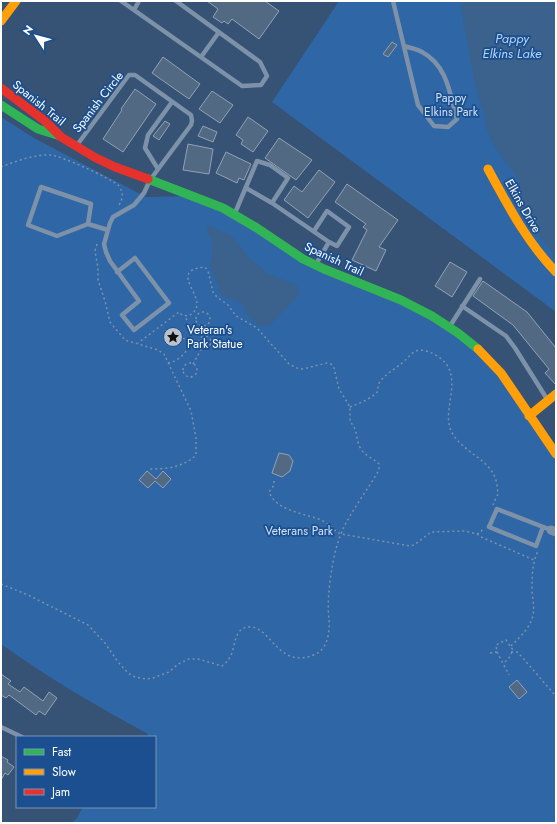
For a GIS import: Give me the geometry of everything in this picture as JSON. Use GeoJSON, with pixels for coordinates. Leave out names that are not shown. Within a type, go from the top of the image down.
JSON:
{"type":"FeatureCollection","features":[{"type":"Feature","properties":{"kind":"street"},"geometry":{"type":"LineString","coordinates":[[1,22],[16,1]]}},
{"type":"Feature","properties":{"kind":"street","name":"Spanish Trail"},"geometry":{"type":"LineString","coordinates":[[1,88],[45,121],[61,137]]}},
{"type":"Feature","properties":{"kind":"street","name":"Spanish Trail"},"geometry":{"type":"LineString","coordinates":[[1,105],[38,129],[61,137],[96,158],[150,180],[206,200],[234,214],[258,228],[302,259],[401,300],[432,316],[449,327],[481,352],[500,373],[556,454]]}},
{"type":"Feature","properties":{"kind":"street","name":"Elkins Drive"},"geometry":{"type":"LineString","coordinates":[[488,170],[518,223],[536,251],[556,272]]}},
{"type":"Feature","properties":{"kind":"street"},"geometry":{"type":"LineString","coordinates":[[529,416],[556,394]]}},
{"type":"Feature","properties":{"kind":"lane"},"geometry":{"type":"LineString","coordinates":[[121,1],[242,86],[261,85],[267,76],[260,62],[176,1]]}},
{"type":"Feature","properties":{"kind":"lane"},"geometry":{"type":"LineString","coordinates":[[134,10],[139,1]]}},
{"type":"Feature","properties":{"kind":"lane"},"geometry":{"type":"LineString","coordinates":[[393,1],[418,105],[434,126],[448,127],[457,119],[444,75],[438,64],[422,51],[404,46]]}},
{"type":"Feature","properties":{"kind":"lane"},"geometry":{"type":"LineString","coordinates":[[202,57],[219,32]]}},
{"type":"Feature","properties":{"kind":"lane","name":"Spanish Circle"},"geometry":{"type":"LineString","coordinates":[[76,146],[129,75],[135,75],[191,115],[192,122],[150,180],[144,193],[134,205],[113,217],[105,229]]}},
{"type":"Feature","properties":{"kind":"lane"},"geometry":{"type":"LineString","coordinates":[[158,169],[145,148],[148,135],[172,102]]}},
{"type":"Feature","properties":{"kind":"lane"},"geometry":{"type":"LineString","coordinates":[[234,214],[257,161],[270,165],[288,178],[272,203]]}},
{"type":"Feature","properties":{"kind":"lane"},"geometry":{"type":"LineString","coordinates":[[88,224],[91,204],[41,187],[28,225],[56,236],[88,224],[105,229],[104,244],[110,262],[117,272],[139,301],[122,314],[134,330],[169,303],[135,258],[117,272]]}},
{"type":"Feature","properties":{"kind":"lane"},"geometry":{"type":"LineString","coordinates":[[246,188],[272,203],[336,246],[349,226],[327,211],[314,231]]}},
{"type":"Feature","properties":{"kind":"lane"},"geometry":{"type":"LineString","coordinates":[[316,265],[329,242]]}},
{"type":"Feature","properties":{"kind":"lane"},"geometry":{"type":"LineString","coordinates":[[449,327],[480,278]]}},
{"type":"Feature","properties":{"kind":"lane"},"geometry":{"type":"LineString","coordinates":[[462,306],[506,336],[548,401]]}},
{"type":"Feature","properties":{"kind":"lane"},"geometry":{"type":"LineString","coordinates":[[496,509],[550,530],[536,546],[489,527],[496,509]]}},
{"type":"Feature","properties":{"kind":"lane"},"geometry":{"type":"LineString","coordinates":[[1,727],[20,736]]}},
{"type":"Feature","properties":{"kind":"path"},"geometry":{"type":"LineString","coordinates":[[1,167],[36,156],[52,155],[59,157],[95,172],[119,185],[122,192],[122,200],[115,209]]}},
{"type":"Feature","properties":{"kind":"path"},"geometry":{"type":"LineString","coordinates":[[105,229],[95,250],[98,280],[106,301],[107,313],[110,322],[126,340],[158,350],[164,354],[192,411],[197,447],[196,455],[190,461],[172,468],[148,469]]}},
{"type":"Feature","properties":{"kind":"path"},"geometry":{"type":"LineString","coordinates":[[1,584],[28,595],[88,625],[105,643],[118,662],[128,673],[135,677],[146,679],[153,678],[169,672],[178,664],[189,659],[198,659],[222,666],[231,656],[236,637],[245,628],[251,627],[264,633],[279,650],[291,655],[302,657],[322,650],[329,629],[328,609],[332,566],[341,534],[379,470],[379,464],[361,450],[357,442],[357,432],[350,422],[350,407],[339,389],[334,368],[327,362],[313,368],[303,369],[289,364],[257,328],[236,316],[228,305],[217,297],[213,292],[208,271],[205,267],[198,268],[190,272],[188,275],[188,282],[195,294],[198,304],[193,314],[188,316],[179,312],[138,343]]}},
{"type":"Feature","properties":{"kind":"path"},"geometry":{"type":"LineString","coordinates":[[204,312],[208,314],[210,320],[208,325],[204,327],[197,324],[196,318],[198,314],[204,312]]}},
{"type":"Feature","properties":{"kind":"path"},"geometry":{"type":"LineString","coordinates":[[168,363],[181,357],[188,349],[191,340],[191,331],[185,315]]}},
{"type":"Feature","properties":{"kind":"path"},"geometry":{"type":"LineString","coordinates":[[199,341],[204,336],[204,327]]}},
{"type":"Feature","properties":{"kind":"path"},"geometry":{"type":"LineString","coordinates":[[173,336],[199,341]]}},
{"type":"Feature","properties":{"kind":"path"},"geometry":{"type":"LineString","coordinates":[[202,348],[208,348],[211,343],[210,338],[204,336]]}},
{"type":"Feature","properties":{"kind":"path"},"geometry":{"type":"LineString","coordinates":[[199,341],[202,348]]}},
{"type":"Feature","properties":{"kind":"path"},"geometry":{"type":"LineString","coordinates":[[193,365],[202,348]]}},
{"type":"Feature","properties":{"kind":"path"},"geometry":{"type":"LineString","coordinates":[[350,407],[361,403],[374,395],[378,390],[378,384],[382,379],[416,351],[428,351],[442,360],[447,365],[452,380],[449,410],[451,431],[463,447],[486,464],[493,472],[498,492],[492,508]]}},
{"type":"Feature","properties":{"kind":"path"},"geometry":{"type":"LineString","coordinates":[[180,374],[183,372],[186,365],[193,365]]}},
{"type":"Feature","properties":{"kind":"path"},"geometry":{"type":"LineString","coordinates":[[186,376],[191,376],[196,371],[196,368],[193,365]]}},
{"type":"Feature","properties":{"kind":"path"},"geometry":{"type":"LineString","coordinates":[[183,372],[186,376]]}},
{"type":"Feature","properties":{"kind":"path"},"geometry":{"type":"LineString","coordinates":[[191,376],[193,380]]}},
{"type":"Feature","properties":{"kind":"path"},"geometry":{"type":"LineString","coordinates":[[274,481],[274,485],[269,492],[275,501],[292,511],[303,513],[325,522],[341,534],[410,546],[414,545],[431,532],[465,531],[477,534],[534,560]]}},
{"type":"Feature","properties":{"kind":"path"},"geometry":{"type":"LineString","coordinates":[[477,534],[481,532],[484,526]]}},
{"type":"Feature","properties":{"kind":"path"},"geometry":{"type":"LineString","coordinates":[[511,646],[528,627],[533,618],[534,608],[532,591],[534,560],[536,555]]}},
{"type":"Feature","properties":{"kind":"path"},"geometry":{"type":"LineString","coordinates":[[503,664],[513,650],[506,640],[496,645],[497,652],[503,664],[509,675]]}},
{"type":"Feature","properties":{"kind":"path"},"geometry":{"type":"LineString","coordinates":[[490,653],[497,652]]}},
{"type":"Feature","properties":{"kind":"path"},"geometry":{"type":"LineString","coordinates":[[512,652],[517,652],[554,694]]}},
{"type":"Feature","properties":{"kind":"green space","name":"Pappy Elkins Park"},"geometry":{"type":"Polygon","coordinates":[[[339,1],[556,1],[556,312],[272,102],[339,1]]]}},
{"type":"Feature","properties":{"kind":"green space","name":"Veterans Park"},"geometry":{"type":"Polygon","coordinates":[[[1,117],[34,138],[146,197],[193,196],[354,281],[432,316],[501,373],[556,454],[556,823],[72,823],[76,820],[83,808],[156,808],[156,736],[147,736],[148,734],[73,692],[1,644],[1,117]]]}},
{"type":"Feature","properties":{"kind":"water","name":"Pappy Elkins Lake"},"geometry":{"type":"Polygon","coordinates":[[[460,1],[556,1],[556,261],[550,249],[531,227],[520,208],[516,200],[520,186],[515,174],[496,149],[487,130],[486,119],[475,85],[460,1]]]}},
{"type":"Feature","properties":{"kind":"water"},"geometry":{"type":"Polygon","coordinates":[[[207,226],[211,226],[231,235],[249,258],[268,274],[296,285],[298,288],[298,296],[270,325],[260,326],[246,314],[243,304],[236,300],[222,296],[210,265],[213,247],[211,243],[212,240],[206,229],[207,226]]]}},
{"type":"Feature","properties":{"kind":"building"},"geometry":{"type":"Polygon","coordinates":[[[207,1],[265,1],[279,11],[259,39],[232,19],[228,24],[224,21],[222,23],[213,17],[218,9],[207,1]]]}},
{"type":"Feature","properties":{"kind":"building"},"geometry":{"type":"Polygon","coordinates":[[[392,42],[397,45],[388,57],[383,54],[392,42]]]}},
{"type":"Feature","properties":{"kind":"building"},"geometry":{"type":"Polygon","coordinates":[[[163,57],[200,84],[189,99],[152,73],[163,57]]]}},
{"type":"Feature","properties":{"kind":"building"},"geometry":{"type":"Polygon","coordinates":[[[135,89],[156,104],[123,152],[103,139],[135,89]]]}},
{"type":"Feature","properties":{"kind":"building"},"geometry":{"type":"Polygon","coordinates":[[[212,91],[233,105],[220,123],[199,109],[212,91]]]}},
{"type":"Feature","properties":{"kind":"building"},"geometry":{"type":"Polygon","coordinates":[[[248,117],[268,131],[253,152],[241,144],[243,140],[236,135],[248,117]]]}},
{"type":"Feature","properties":{"kind":"building"},"geometry":{"type":"Polygon","coordinates":[[[165,121],[170,124],[159,140],[153,136],[165,121]]]}},
{"type":"Feature","properties":{"kind":"building"},"geometry":{"type":"Polygon","coordinates":[[[203,126],[217,132],[213,142],[198,136],[203,126]]]}},
{"type":"Feature","properties":{"kind":"building"},"geometry":{"type":"Polygon","coordinates":[[[279,138],[312,160],[296,180],[265,158],[279,138]]]}},
{"type":"Feature","properties":{"kind":"building"},"geometry":{"type":"Polygon","coordinates":[[[188,144],[213,149],[209,174],[183,170],[188,144]]]}},
{"type":"Feature","properties":{"kind":"building"},"geometry":{"type":"Polygon","coordinates":[[[226,152],[251,164],[244,180],[239,178],[237,183],[216,173],[226,152]]]}},
{"type":"Feature","properties":{"kind":"building"},"geometry":{"type":"Polygon","coordinates":[[[319,170],[335,182],[308,218],[284,200],[294,186],[302,192],[319,170]]]}},
{"type":"Feature","properties":{"kind":"building"},"geometry":{"type":"Polygon","coordinates":[[[347,184],[398,220],[379,247],[386,250],[376,271],[352,260],[367,230],[363,227],[366,224],[335,202],[347,184]]]}},
{"type":"Feature","properties":{"kind":"building"},"geometry":{"type":"Polygon","coordinates":[[[450,262],[467,272],[452,297],[435,286],[450,262]]]}},
{"type":"Feature","properties":{"kind":"building"},"geometry":{"type":"Polygon","coordinates":[[[483,281],[527,312],[556,348],[556,385],[545,373],[549,369],[513,325],[473,296],[483,281]]]}},
{"type":"Feature","properties":{"kind":"building"},"geometry":{"type":"Polygon","coordinates":[[[279,453],[289,455],[293,461],[290,471],[282,477],[272,473],[279,453]]]}},
{"type":"Feature","properties":{"kind":"building"},"geometry":{"type":"Polygon","coordinates":[[[147,471],[156,479],[163,471],[171,479],[163,488],[155,481],[148,488],[139,480],[147,471]]]}},
{"type":"Feature","properties":{"kind":"building"},"geometry":{"type":"Polygon","coordinates":[[[1,674],[11,681],[8,684],[20,692],[24,687],[43,701],[49,692],[57,698],[45,715],[39,711],[36,715],[9,695],[6,698],[1,695],[1,674]]]}},
{"type":"Feature","properties":{"kind":"building"},"geometry":{"type":"Polygon","coordinates":[[[517,680],[527,692],[519,699],[509,687],[517,680]]]}},
{"type":"Feature","properties":{"kind":"building"},"geometry":{"type":"Polygon","coordinates":[[[1,756],[8,760],[7,762],[14,767],[8,775],[5,773],[1,780],[1,756]]]}},
{"type":"Feature","properties":{"kind":"traffic: fast"},"geometry":{"type":"LineString","coordinates":[[1,105],[38,129],[57,135]]}},
{"type":"Feature","properties":{"kind":"traffic: fast"},"geometry":{"type":"LineString","coordinates":[[148,179],[223,208],[257,228],[303,259],[401,300],[432,316],[458,333],[478,349]]}},
{"type":"Feature","properties":{"kind":"traffic: slow"},"geometry":{"type":"LineString","coordinates":[[1,21],[16,1]]}},
{"type":"Feature","properties":{"kind":"traffic: slow"},"geometry":{"type":"LineString","coordinates":[[488,169],[527,236],[556,272]]}},
{"type":"Feature","properties":{"kind":"traffic: slow"},"geometry":{"type":"LineString","coordinates":[[478,349],[501,373],[556,454]]}},
{"type":"Feature","properties":{"kind":"traffic: slow"},"geometry":{"type":"LineString","coordinates":[[529,416],[556,394]]}},
{"type":"Feature","properties":{"kind":"traffic: jam"},"geometry":{"type":"LineString","coordinates":[[1,88],[45,121],[61,137],[96,158],[115,167],[148,179]]}},
{"type":"Feature","properties":{"kind":"place","name":"Veteran's Park Statue"},"geometry":{"type":"Point","coordinates":[173,337]}}]}
